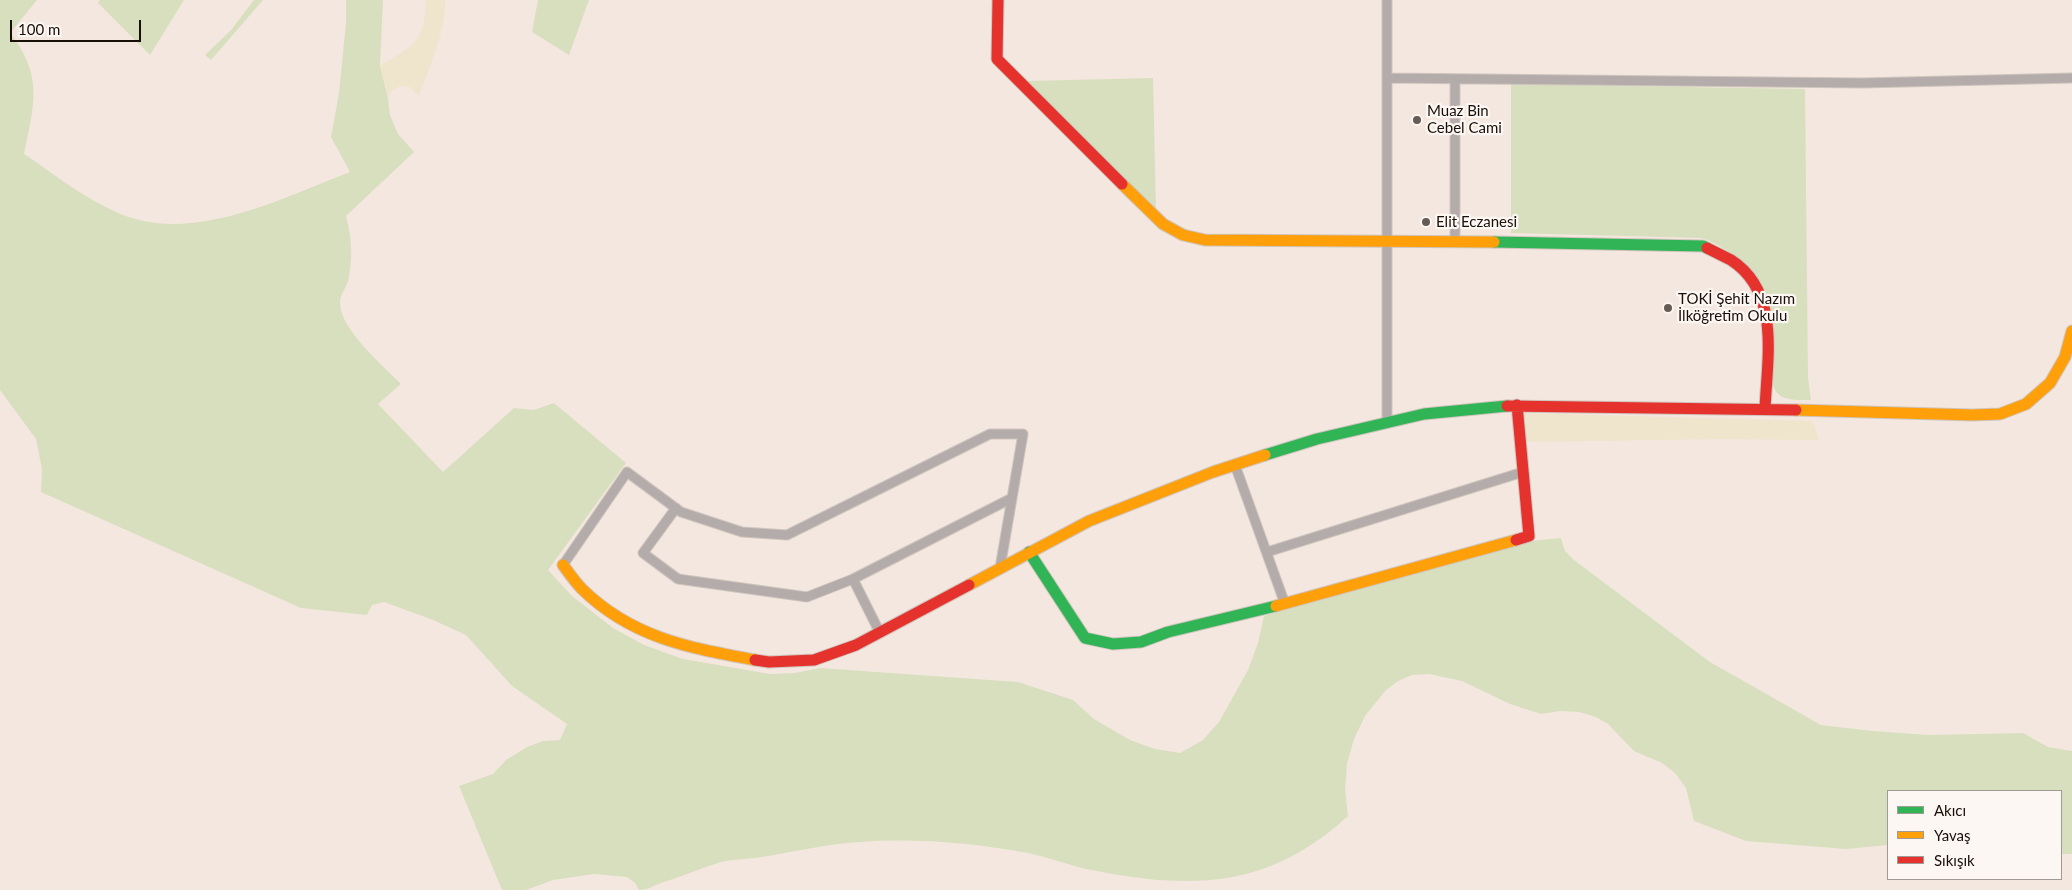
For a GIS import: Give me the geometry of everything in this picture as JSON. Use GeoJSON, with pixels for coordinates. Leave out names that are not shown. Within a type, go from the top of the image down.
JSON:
{"type":"FeatureCollection","features":[{"type":"Feature","properties":{"kind":"street"},"geometry":{"type":"LineString","coordinates":[[998,0],[997,59],[1038,102],[1163,224],[1183,235],[1205,240],[1456,241],[1702,246],[1732,261],[1750,278],[1762,299],[1768,323],[1765,409]]}},
{"type":"Feature","properties":{"kind":"street"},"geometry":{"type":"LineString","coordinates":[[1387,0],[1387,423]]}},
{"type":"Feature","properties":{"kind":"street"},"geometry":{"type":"LineString","coordinates":[[1387,78],[1862,83],[2072,78]]}},
{"type":"Feature","properties":{"kind":"street"},"geometry":{"type":"LineString","coordinates":[[1455,79],[1456,241]]}},
{"type":"Feature","properties":{"kind":"street"},"geometry":{"type":"LineString","coordinates":[[1000,568],[1023,434],[990,434],[787,535],[742,532],[681,512],[627,472],[563,565],[582,589],[611,612],[650,635],[694,649],[769,662],[814,660],[856,645],[880,633],[1089,521],[1235,465],[1317,439],[1424,414],[1517,405],[1972,415],[2000,414],[2026,404],[2050,383],[2065,357],[2072,331]]}},
{"type":"Feature","properties":{"kind":"street"},"geometry":{"type":"LineString","coordinates":[[1029,552],[1084,638],[1112,644],[1141,642],[1168,632],[1285,604],[1529,536],[1517,405]]}},
{"type":"Feature","properties":{"kind":"street"},"geometry":{"type":"LineString","coordinates":[[1235,465],[1285,604]]}},
{"type":"Feature","properties":{"kind":"street"},"geometry":{"type":"LineString","coordinates":[[1267,552],[1524,472]]}},
{"type":"Feature","properties":{"kind":"street"},"geometry":{"type":"LineString","coordinates":[[676,508],[643,553],[678,579],[807,597],[853,578],[1012,498]]}},
{"type":"Feature","properties":{"kind":"street"},"geometry":{"type":"LineString","coordinates":[[853,578],[880,633]]}},
{"type":"Feature","properties":{"kind":"green space"},"geometry":{"type":"Polygon","coordinates":[[[0,0],[37,0],[10,33],[28,63],[34,91],[31,120],[24,154],[79,192],[114,211],[143,221],[173,224],[203,222],[264,206],[350,172],[331,137],[339,93],[346,23],[346,0],[383,0],[380,66],[390,115],[398,134],[414,152],[346,216],[351,240],[351,265],[348,281],[340,302],[342,313],[354,335],[401,384],[378,404],[443,472],[514,408],[534,410],[554,403],[626,463],[548,570],[572,596],[613,628],[644,645],[683,659],[770,674],[795,673],[820,668],[1018,682],[1073,700],[1094,719],[1130,740],[1155,749],[1180,753],[1203,740],[1219,722],[1248,670],[1258,643],[1264,616],[1531,541],[1561,538],[1565,551],[1574,560],[1710,662],[1821,725],[1929,735],[2023,733],[2048,747],[2072,751],[2072,854],[2062,854],[2062,790],[1887,790],[1887,845],[1846,849],[1746,841],[1694,821],[1686,788],[1675,773],[1662,763],[1634,751],[1608,724],[1596,717],[1579,712],[1560,711],[1541,714],[1510,704],[1462,681],[1429,674],[1412,675],[1398,681],[1386,690],[1365,716],[1354,739],[1347,764],[1345,790],[1348,816],[1318,840],[1288,858],[1257,871],[1226,878],[1193,881],[1159,880],[1086,869],[1042,856],[986,846],[923,841],[880,841],[834,844],[762,857],[721,862],[643,890],[639,890],[635,883],[627,877],[594,874],[553,880],[526,890],[502,890],[459,786],[493,774],[506,760],[527,747],[543,741],[560,740],[567,724],[512,686],[466,635],[433,620],[384,602],[372,605],[367,615],[301,608],[41,492],[42,469],[36,439],[0,390],[0,0]]]}},
{"type":"Feature","properties":{"kind":"green space"},"geometry":{"type":"Polygon","coordinates":[[[100,0],[184,0],[150,55],[98,3],[100,0]]]}},
{"type":"Feature","properties":{"kind":"green space"},"geometry":{"type":"Polygon","coordinates":[[[254,0],[263,0],[211,60],[205,55],[231,30],[254,0]]]}},
{"type":"Feature","properties":{"kind":"green space"},"geometry":{"type":"Polygon","coordinates":[[[538,0],[589,0],[569,55],[532,32],[538,0]]]}},
{"type":"Feature","properties":{"kind":"green space"},"geometry":{"type":"Polygon","coordinates":[[[1153,78],[1156,210],[1027,81],[1153,78]]]}},
{"type":"Feature","properties":{"kind":"green space"},"geometry":{"type":"Polygon","coordinates":[[[1511,84],[1805,89],[1808,378],[1811,400],[1786,398],[1781,396],[1774,387],[1772,380],[1772,312],[1753,277],[1725,249],[1701,238],[1511,233],[1511,84]]]}},
{"type":"Feature","properties":{"kind":"sand"},"geometry":{"type":"Polygon","coordinates":[[[426,0],[445,0],[440,37],[419,96],[410,87],[400,86],[391,91],[388,98],[380,66],[409,47],[420,35],[425,15],[426,0]]]}},
{"type":"Feature","properties":{"kind":"sand"},"geometry":{"type":"Polygon","coordinates":[[[1520,413],[1812,421],[1819,440],[1719,439],[1522,442],[1520,413]]]}},
{"type":"Feature","properties":{"kind":"traffic: fast"},"geometry":{"type":"LineString","coordinates":[[1494,242],[1703,246],[1707,248]]}},
{"type":"Feature","properties":{"kind":"traffic: fast"},"geometry":{"type":"LineString","coordinates":[[1265,455],[1317,439],[1424,414],[1507,406]]}},
{"type":"Feature","properties":{"kind":"traffic: fast"},"geometry":{"type":"LineString","coordinates":[[1029,552],[1085,638],[1113,644],[1141,642],[1168,632],[1276,606]]}},
{"type":"Feature","properties":{"kind":"traffic: slow"},"geometry":{"type":"LineString","coordinates":[[1122,184],[1163,224],[1183,235],[1205,240],[1494,242]]}},
{"type":"Feature","properties":{"kind":"traffic: slow"},"geometry":{"type":"LineString","coordinates":[[1796,410],[1972,415],[2000,414],[2026,404],[2050,383],[2065,357],[2072,331]]}},
{"type":"Feature","properties":{"kind":"traffic: slow"},"geometry":{"type":"LineString","coordinates":[[969,585],[1089,521],[1213,472],[1265,455]]}},
{"type":"Feature","properties":{"kind":"traffic: slow"},"geometry":{"type":"LineString","coordinates":[[1276,606],[1516,540]]}},
{"type":"Feature","properties":{"kind":"traffic: slow"},"geometry":{"type":"LineString","coordinates":[[563,565],[579,586],[601,606],[642,630],[685,645],[755,660]]}},
{"type":"Feature","properties":{"kind":"traffic: jam"},"geometry":{"type":"LineString","coordinates":[[998,0],[997,59],[1122,184]]}},
{"type":"Feature","properties":{"kind":"traffic: jam"},"geometry":{"type":"LineString","coordinates":[[1707,248],[1731,260],[1747,274],[1758,290],[1768,328],[1768,369],[1765,409]]}},
{"type":"Feature","properties":{"kind":"traffic: jam"},"geometry":{"type":"LineString","coordinates":[[1516,540],[1529,536],[1517,405]]}},
{"type":"Feature","properties":{"kind":"traffic: jam"},"geometry":{"type":"LineString","coordinates":[[1507,406],[1796,410]]}},
{"type":"Feature","properties":{"kind":"traffic: jam"},"geometry":{"type":"LineString","coordinates":[[755,660],[769,662],[814,660],[856,645],[969,585]]}},
{"type":"Feature","properties":{"kind":"place","name":"Muaz Bin Cebel Cami"},"geometry":{"type":"Point","coordinates":[1417,120]}},
{"type":"Feature","properties":{"kind":"place","name":"Elit Eczanesi"},"geometry":{"type":"Point","coordinates":[1426,222]}},
{"type":"Feature","properties":{"kind":"place","name":"TOKİ Şehit Nazım İlköğretim Okulu"},"geometry":{"type":"Point","coordinates":[1668,308]}}]}
